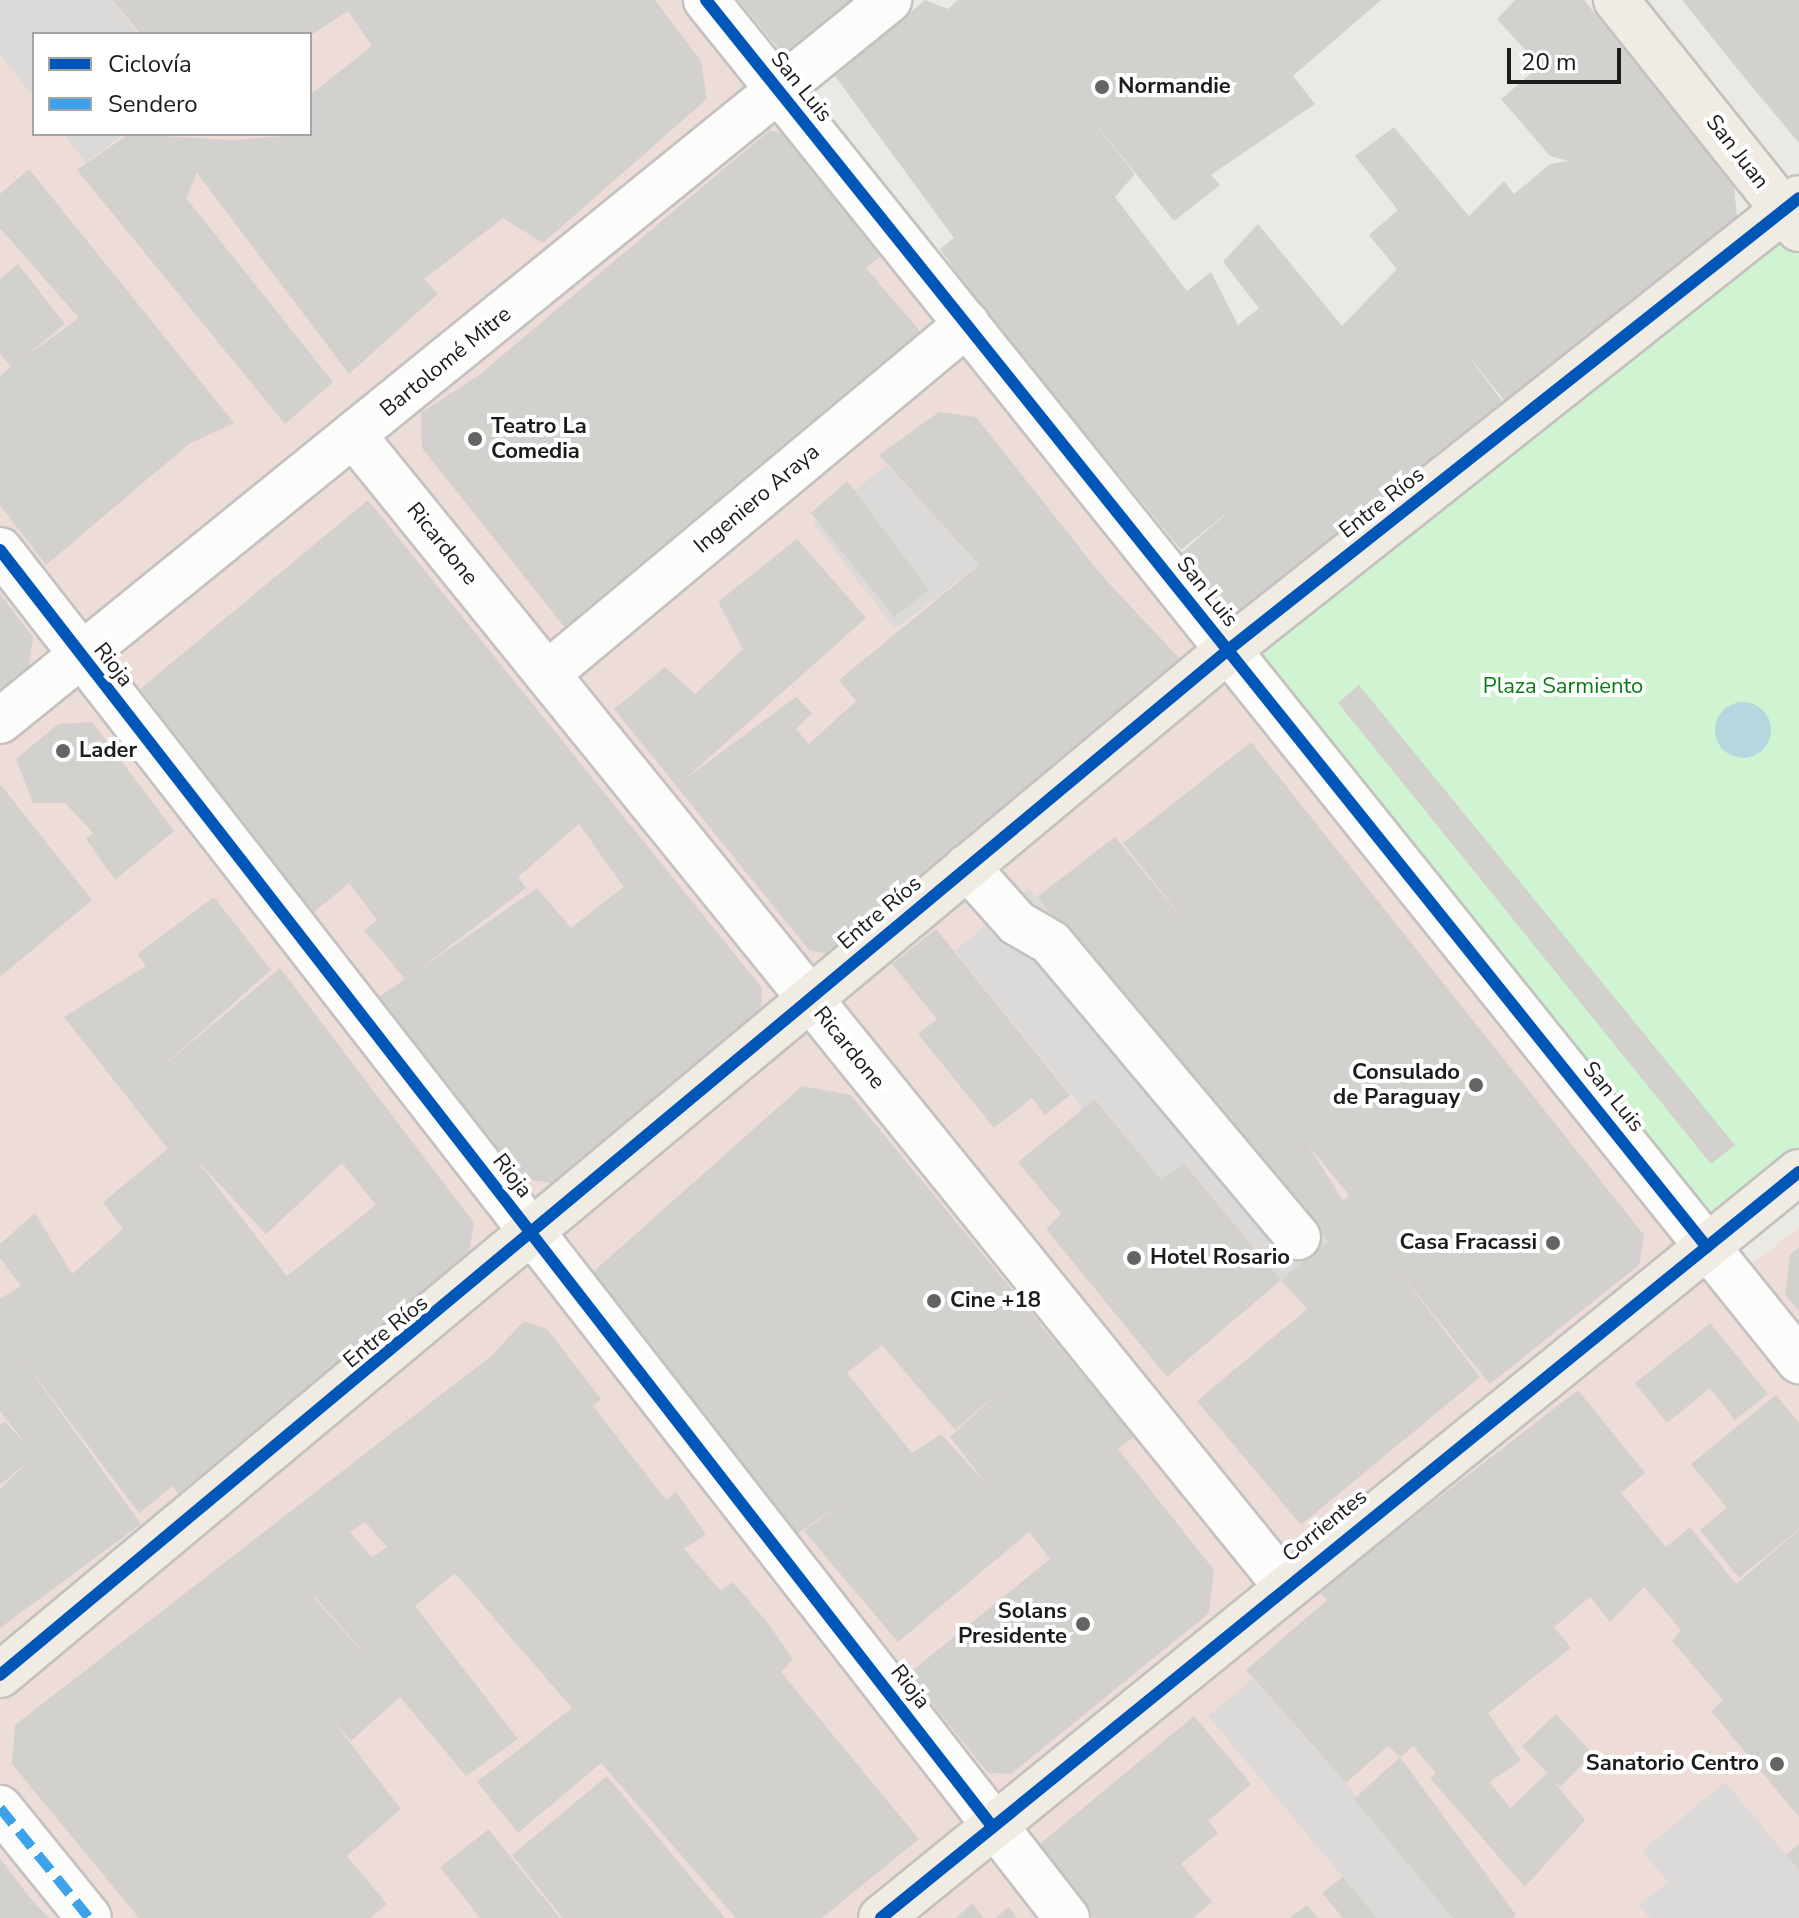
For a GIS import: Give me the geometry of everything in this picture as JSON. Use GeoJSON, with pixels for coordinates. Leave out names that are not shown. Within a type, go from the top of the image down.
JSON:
{"type":"FeatureCollection","features":[{"type":"Feature","properties":{"kind":"main road","name":"San Juan"},"geometry":{"type":"LineString","coordinates":[[1616,0],[1794,212]]}},
{"type":"Feature","properties":{"kind":"main road","name":"Entre Ríos"},"geometry":{"type":"LineString","coordinates":[[0,1675],[533,1236],[809,998],[1228,650],[1794,212]]}},
{"type":"Feature","properties":{"kind":"main road","name":"Corrientes"},"geometry":{"type":"LineString","coordinates":[[881,1918],[1284,1584],[1799,1172]]}},
{"type":"Feature","properties":{"kind":"street","name":"San Luis"},"geometry":{"type":"LineString","coordinates":[[706,0],[1799,1361]]}},
{"type":"Feature","properties":{"kind":"street","name":"Bartolomé Mitre"},"geometry":{"type":"LineString","coordinates":[[0,721],[355,437],[889,0]]}},
{"type":"Feature","properties":{"kind":"street","name":"Ingeniero Araya"},"geometry":{"type":"LineString","coordinates":[[547,674],[967,324]]}},
{"type":"Feature","properties":{"kind":"street","name":"Ricardone"},"geometry":{"type":"LineString","coordinates":[[355,437],[1284,1584]]}},
{"type":"Feature","properties":{"kind":"street","name":"Rioja"},"geometry":{"type":"LineString","coordinates":[[0,550],[992,1826],[1067,1918]]}},
{"type":"Feature","properties":{"kind":"street"},"geometry":{"type":"LineString","coordinates":[[967,867],[1017,923],[1051,943],[1298,1237]]}},
{"type":"Feature","properties":{"kind":"street"},"geometry":{"type":"LineString","coordinates":[[0,1808],[89,1918]]}},
{"type":"Feature","properties":{"kind":"shaded area"},"geometry":{"type":"Polygon","coordinates":[[[0,0],[706,0],[1734,1279],[1799,1227],[1799,1918],[0,1918],[0,0]]]}},
{"type":"Feature","properties":{"kind":"shaded area"},"geometry":{"type":"Polygon","coordinates":[[[0,0],[112,0],[136,32],[32,32],[32,94],[0,54],[0,0]]]}},
{"type":"Feature","properties":{"kind":"shaded area"},"geometry":{"type":"Polygon","coordinates":[[[65,136],[120,136],[86,163],[65,136]]]}},
{"type":"Feature","properties":{"kind":"shaded area"},"geometry":{"type":"Polygon","coordinates":[[[887,465],[979,565],[895,629],[813,523],[887,465]]]}},
{"type":"Feature","properties":{"kind":"shaded area"},"geometry":{"type":"Polygon","coordinates":[[[1029,888],[1328,1241],[1281,1280],[1185,1163],[1161,1180],[1096,1099],[1083,1109],[955,951],[1029,888]]]}},
{"type":"Feature","properties":{"kind":"shaded area"},"geometry":{"type":"Polygon","coordinates":[[[1253,1679],[1346,1783],[1453,1918],[1377,1918],[1208,1716],[1253,1679]]]}},
{"type":"Feature","properties":{"kind":"shaded area"},"geometry":{"type":"Polygon","coordinates":[[[1725,1782],[1799,1870],[1799,1918],[1650,1918],[1639,1905],[1668,1882],[1642,1851],[1725,1782]]]}},
{"type":"Feature","properties":{"kind":"green space","name":"Plaza Sarmiento"},"geometry":{"type":"Polygon","coordinates":[[[1799,198],[1799,1172],[1707,1247],[1228,650],[1799,198]]]}},
{"type":"Feature","properties":{"kind":"water"},"geometry":{"type":"Polygon","coordinates":[[[1743,702],[1763,710],[1771,730],[1763,750],[1743,758],[1723,750],[1715,730],[1723,710],[1743,702]]]}},
{"type":"Feature","properties":{"kind":"building"},"geometry":{"type":"Polygon","coordinates":[[[112,0],[655,0],[701,61],[707,99],[543,243],[503,218],[424,279],[438,294],[349,374],[197,173],[186,198],[333,382],[285,424],[77,170],[126,136],[232,140],[312,136],[312,93],[372,46],[348,11],[312,35],[312,32],[139,32],[112,0]]]}},
{"type":"Feature","properties":{"kind":"building"},"geometry":{"type":"Polygon","coordinates":[[[738,0],[855,0],[786,58],[738,0]]]}},
{"type":"Feature","properties":{"kind":"building"},"geometry":{"type":"Polygon","coordinates":[[[925,0],[948,9],[958,0],[1381,0],[1293,76],[1315,104],[1211,175],[1220,185],[1174,221],[1073,96],[1135,174],[1115,197],[1187,291],[1211,272],[1238,325],[1259,308],[1223,262],[1258,224],[1342,326],[1397,269],[1369,235],[1398,210],[1355,156],[1394,127],[1469,216],[1504,181],[1514,194],[1550,164],[1568,161],[1550,156],[1501,99],[1540,66],[1497,19],[1515,0],[1584,0],[1734,187],[1737,217],[1240,622],[1181,553],[1234,507],[1181,550],[980,305],[940,249],[954,238],[835,76],[925,0]],[[1464,350],[1502,401],[1507,404],[1464,350]]]}},
{"type":"Feature","properties":{"kind":"building"},"geometry":{"type":"Polygon","coordinates":[[[1682,0],[1799,0],[1799,143],[1739,71],[1682,0]]]}},
{"type":"Feature","properties":{"kind":"building"},"geometry":{"type":"Polygon","coordinates":[[[770,130],[785,135],[882,255],[866,268],[919,330],[917,353],[788,461],[780,451],[566,629],[422,448],[421,413],[479,375],[770,130]]]}},
{"type":"Feature","properties":{"kind":"building"},"geometry":{"type":"Polygon","coordinates":[[[29,169],[234,423],[189,444],[46,565],[0,505],[0,376],[11,367],[0,353],[0,279],[18,264],[65,324],[22,359],[79,318],[0,228],[0,194],[29,169]]]}},
{"type":"Feature","properties":{"kind":"building"},"geometry":{"type":"Polygon","coordinates":[[[939,412],[976,417],[1103,577],[1181,660],[827,954],[809,950],[614,709],[665,667],[695,694],[743,649],[718,602],[797,539],[866,618],[685,779],[796,697],[812,713],[796,729],[809,744],[856,701],[839,680],[979,565],[879,455],[939,412]]]}},
{"type":"Feature","properties":{"kind":"building"},"geometry":{"type":"Polygon","coordinates":[[[847,481],[929,590],[894,617],[811,513],[847,481]]]}},
{"type":"Feature","properties":{"kind":"building"},"geometry":{"type":"Polygon","coordinates":[[[368,500],[762,988],[761,1009],[551,1183],[519,1178],[379,997],[405,979],[364,930],[377,920],[349,883],[313,913],[140,689],[368,500]],[[579,824],[518,877],[526,888],[420,969],[537,888],[571,928],[632,880],[623,886],[579,824]]]}},
{"type":"Feature","properties":{"kind":"building"},"geometry":{"type":"Polygon","coordinates":[[[0,594],[33,637],[29,666],[0,690],[0,594]]]}},
{"type":"Feature","properties":{"kind":"building"},"geometry":{"type":"Polygon","coordinates":[[[1359,685],[1735,1145],[1711,1164],[1338,703],[1359,685]]]}},
{"type":"Feature","properties":{"kind":"building"},"geometry":{"type":"Polygon","coordinates":[[[92,722],[174,831],[115,880],[86,839],[93,833],[65,803],[33,803],[16,759],[58,724],[92,722]]]}},
{"type":"Feature","properties":{"kind":"building"},"geometry":{"type":"Polygon","coordinates":[[[1251,742],[1644,1235],[1639,1265],[1490,1384],[1396,1268],[1480,1377],[1301,1525],[1197,1401],[1307,1309],[1281,1280],[1328,1241],[1037,897],[1115,837],[1192,930],[1123,843],[1251,742]],[[1308,1145],[1343,1201],[1349,1195],[1308,1145]]]}},
{"type":"Feature","properties":{"kind":"building"},"geometry":{"type":"Polygon","coordinates":[[[0,784],[92,900],[0,977],[0,784]]]}},
{"type":"Feature","properties":{"kind":"building"},"geometry":{"type":"Polygon","coordinates":[[[214,897],[271,970],[155,1073],[280,968],[474,1223],[468,1258],[178,1494],[173,1486],[139,1513],[21,1357],[141,1524],[0,1628],[0,1489],[31,1459],[0,1485],[0,1425],[5,1422],[27,1445],[0,1411],[0,1299],[21,1286],[0,1258],[0,1244],[35,1213],[72,1274],[123,1229],[103,1202],[168,1149],[64,1017],[146,966],[137,954],[214,897]],[[195,1158],[287,1276],[376,1205],[342,1163],[266,1234],[195,1158]]]}},
{"type":"Feature","properties":{"kind":"building"},"geometry":{"type":"Polygon","coordinates":[[[936,929],[1070,1095],[1045,1115],[1032,1098],[994,1128],[918,1034],[937,1019],[892,964],[936,929]]]}},
{"type":"Feature","properties":{"kind":"building"},"geometry":{"type":"Polygon","coordinates":[[[802,1086],[851,1095],[1134,1437],[1118,1449],[1214,1570],[1209,1613],[1011,1774],[988,1773],[908,1674],[1050,1559],[1029,1532],[898,1642],[804,1531],[846,1500],[797,1534],[593,1272],[802,1086]],[[882,1345],[847,1373],[912,1453],[941,1434],[989,1487],[950,1437],[1005,1386],[955,1430],[882,1345]]]}},
{"type":"Feature","properties":{"kind":"building"},"geometry":{"type":"Polygon","coordinates":[[[1095,1099],[1161,1180],[1184,1163],[1281,1280],[1167,1377],[1046,1229],[1061,1214],[1018,1162],[1095,1099]]]}},
{"type":"Feature","properties":{"kind":"building"},"geometry":{"type":"Polygon","coordinates":[[[1799,1247],[1799,1311],[1785,1295],[1790,1255],[1799,1247]]]}},
{"type":"Feature","properties":{"kind":"building"},"geometry":{"type":"Polygon","coordinates":[[[524,1321],[547,1329],[601,1399],[593,1406],[666,1500],[676,1492],[706,1534],[684,1549],[721,1591],[733,1582],[767,1622],[793,1659],[781,1672],[919,1839],[822,1918],[736,1918],[601,1763],[518,1833],[477,1782],[572,1708],[455,1573],[415,1606],[518,1739],[466,1776],[400,1697],[351,1741],[331,1718],[401,1809],[347,1856],[387,1904],[370,1918],[139,1918],[12,1764],[15,1725],[491,1356],[524,1321]],[[365,1522],[350,1532],[372,1557],[387,1547],[365,1522]],[[314,1598],[369,1659],[347,1633],[314,1598]]]}},
{"type":"Feature","properties":{"kind":"building"},"geometry":{"type":"Polygon","coordinates":[[[1710,1323],[1768,1394],[1735,1420],[1710,1388],[1667,1423],[1635,1383],[1710,1323]]]}},
{"type":"Feature","properties":{"kind":"building"},"geometry":{"type":"Polygon","coordinates":[[[1578,1390],[1645,1473],[1621,1493],[1666,1547],[1690,1527],[1736,1584],[1799,1530],[1799,1817],[1711,1711],[1723,1700],[1672,1641],[1681,1630],[1644,1587],[1610,1622],[1590,1597],[1554,1627],[1571,1648],[1488,1713],[1521,1760],[1490,1782],[1510,1808],[1547,1773],[1522,1746],[1556,1714],[1593,1754],[1560,1787],[1551,1778],[1585,1820],[1525,1887],[1430,1778],[1436,1773],[1413,1746],[1400,1757],[1388,1746],[1346,1783],[1246,1670],[1327,1600],[1318,1591],[1578,1390]]]}},
{"type":"Feature","properties":{"kind":"building"},"geometry":{"type":"Polygon","coordinates":[[[1776,1395],[1799,1423],[1799,1529],[1739,1578],[1700,1530],[1727,1508],[1691,1464],[1776,1395]]]}},
{"type":"Feature","properties":{"kind":"building"},"geometry":{"type":"Polygon","coordinates":[[[1194,1716],[1251,1784],[1208,1821],[1218,1833],[1181,1864],[1212,1902],[1193,1918],[1093,1918],[1035,1848],[1194,1716]]]}},
{"type":"Feature","properties":{"kind":"building"},"geometry":{"type":"Polygon","coordinates":[[[1400,1757],[1516,1915],[1513,1918],[1453,1918],[1354,1799],[1400,1757]]]}},
{"type":"Feature","properties":{"kind":"building"},"geometry":{"type":"Polygon","coordinates":[[[607,1776],[725,1918],[563,1918],[512,1855],[607,1776]]]}},
{"type":"Feature","properties":{"kind":"building"},"geometry":{"type":"Polygon","coordinates":[[[489,1829],[560,1918],[480,1918],[440,1867],[489,1829]]]}},
{"type":"Feature","properties":{"kind":"building"},"geometry":{"type":"Polygon","coordinates":[[[1799,1844],[1799,1870],[1786,1855],[1799,1844]]]}},
{"type":"Feature","properties":{"kind":"building"},"geometry":{"type":"Polygon","coordinates":[[[0,1858],[29,1897],[49,1918],[0,1918],[0,1858]]]}},
{"type":"Feature","properties":{"kind":"building"},"geometry":{"type":"Polygon","coordinates":[[[1343,1877],[1377,1918],[1343,1918],[1322,1893],[1343,1877]]]}},
{"type":"Feature","properties":{"kind":"building"},"geometry":{"type":"Polygon","coordinates":[[[972,1903],[984,1918],[956,1918],[972,1903]]]}},
{"type":"Feature","properties":{"kind":"building"},"geometry":{"type":"Polygon","coordinates":[[[1307,1905],[1318,1918],[1290,1918],[1307,1905]]]}},
{"type":"Feature","properties":{"kind":"building"},"geometry":{"type":"Polygon","coordinates":[[[1009,1907],[1017,1918],[995,1918],[1009,1907]]]}},
{"type":"Feature","properties":{"kind":"marked path"},"geometry":{"type":"LineString","coordinates":[[0,1808],[89,1918]]}},
{"type":"Feature","properties":{"kind":"cycle path"},"geometry":{"type":"LineString","coordinates":[[706,0],[1707,1247]]}},
{"type":"Feature","properties":{"kind":"cycle path"},"geometry":{"type":"LineString","coordinates":[[0,1675],[1228,650],[1799,198]]}},
{"type":"Feature","properties":{"kind":"cycle path"},"geometry":{"type":"LineString","coordinates":[[0,550],[992,1826]]}},
{"type":"Feature","properties":{"kind":"cycle path"},"geometry":{"type":"LineString","coordinates":[[881,1918],[1799,1172]]}},
{"type":"Feature","properties":{"kind":"place","name":"Normandie"},"geometry":{"type":"Point","coordinates":[1102,87]}},
{"type":"Feature","properties":{"kind":"place","name":"Teatro La Comedia"},"geometry":{"type":"Point","coordinates":[475,439]}},
{"type":"Feature","properties":{"kind":"place","name":"Lader"},"geometry":{"type":"Point","coordinates":[63,751]}},
{"type":"Feature","properties":{"kind":"place","name":"Consulado de Paraguay"},"geometry":{"type":"Point","coordinates":[1476,1085]}},
{"type":"Feature","properties":{"kind":"place","name":"Casa Fracassi"},"geometry":{"type":"Point","coordinates":[1553,1243]}},
{"type":"Feature","properties":{"kind":"place","name":"Hotel Rosario"},"geometry":{"type":"Point","coordinates":[1134,1258]}},
{"type":"Feature","properties":{"kind":"place","name":"Cine +18"},"geometry":{"type":"Point","coordinates":[934,1301]}},
{"type":"Feature","properties":{"kind":"place","name":"Solans Presidente"},"geometry":{"type":"Point","coordinates":[1083,1624]}},
{"type":"Feature","properties":{"kind":"place","name":"Sanatorio Centro"},"geometry":{"type":"Point","coordinates":[1777,1764]}}]}
